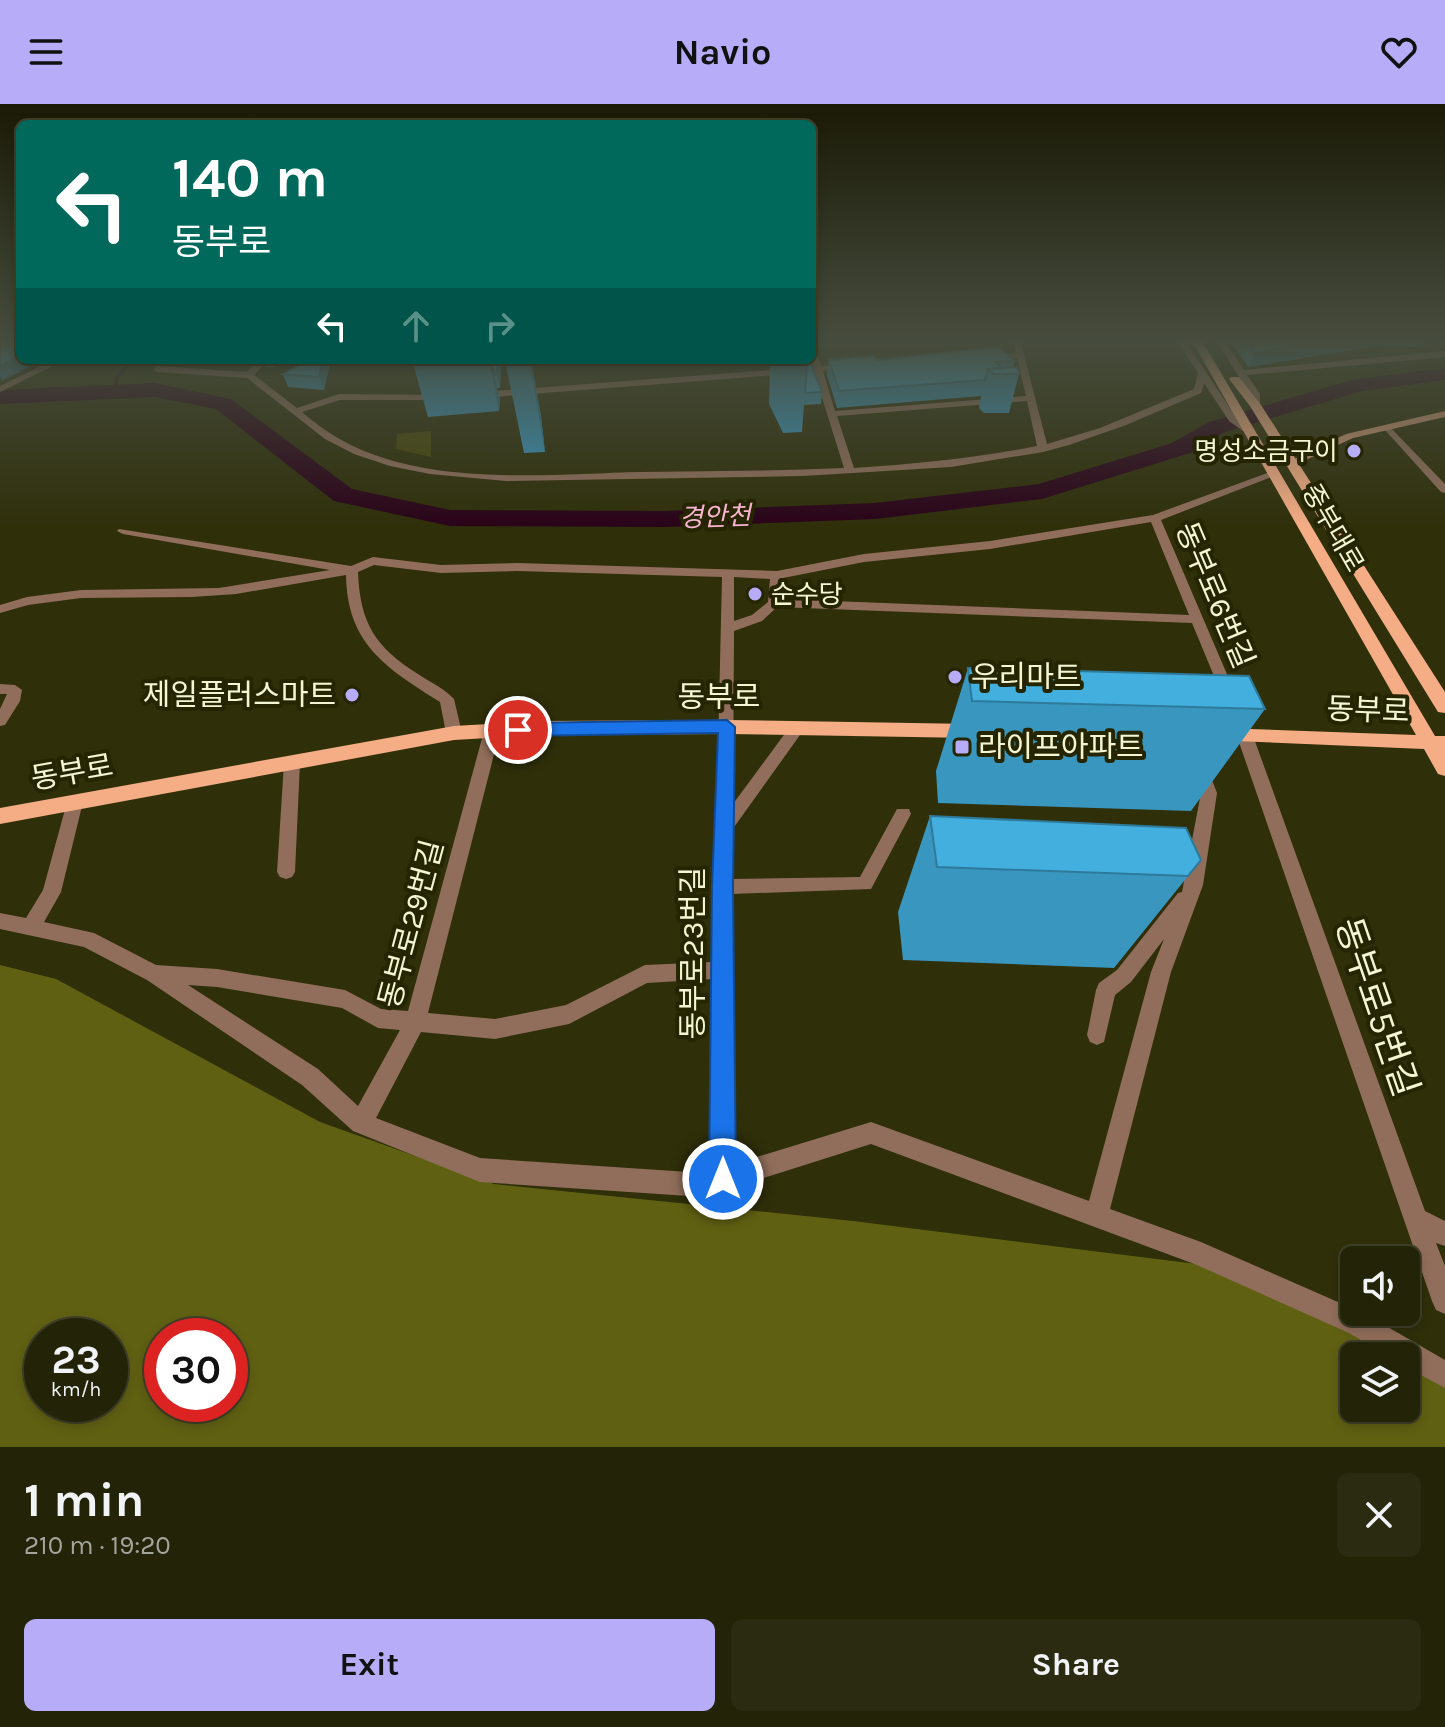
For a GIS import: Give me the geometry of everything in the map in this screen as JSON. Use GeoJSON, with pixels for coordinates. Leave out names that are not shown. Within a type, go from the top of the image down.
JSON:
{"type":"FeatureCollection","features":[{"type":"Feature","properties":{"kind":"main road","name":"중부대로"},"geometry":{"type":"LineString","coordinates":[[1239,402],[1246,429],[1437,742],[1445,769]]}},
{"type":"Feature","properties":{"kind":"main road","name":"중부대로"},"geometry":{"type":"LineString","coordinates":[[1252,402],[1445,707]]}},
{"type":"Feature","properties":{"kind":"main road"},"geometry":{"type":"LineString","coordinates":[[1288,459],[1350,436],[1445,414]]}},
{"type":"Feature","properties":{"kind":"main road","name":"동부로"},"geometry":{"type":"LineString","coordinates":[[0,816],[454,733],[727,727],[999,731]]}},
{"type":"Feature","properties":{"kind":"main road","name":"동부로"},"geometry":{"type":"LineString","coordinates":[[1197,742],[1246,736],[1437,742]]}},
{"type":"Feature","properties":{"kind":"street"},"geometry":{"type":"LineString","coordinates":[[284,402],[356,452],[412,466],[526,477],[931,465],[1043,449],[1102,433],[1174,402]]}},
{"type":"Feature","properties":{"kind":"street"},"geometry":{"type":"LineString","coordinates":[[296,411],[325,402]]}},
{"type":"Feature","properties":{"kind":"street"},"geometry":{"type":"LineString","coordinates":[[827,402],[849,469]]}},
{"type":"Feature","properties":{"kind":"street"},"geometry":{"type":"LineString","coordinates":[[831,414],[985,402]]}},
{"type":"Feature","properties":{"kind":"street"},"geometry":{"type":"LineString","coordinates":[[1032,402],[1043,449]]}},
{"type":"Feature","properties":{"kind":"street"},"geometry":{"type":"LineString","coordinates":[[1388,428],[1445,490]]}},
{"type":"Feature","properties":{"kind":"street"},"geometry":{"type":"LineString","coordinates":[[0,609],[57,597],[125,591],[219,592],[352,570],[373,561],[441,569],[517,567],[777,575],[864,558],[990,545],[1155,518],[1270,467]]}},
{"type":"Feature","properties":{"kind":"street","name":"동부로6번길"},"geometry":{"type":"LineString","coordinates":[[1155,518],[1246,736]]}},
{"type":"Feature","properties":{"kind":"street"},"geometry":{"type":"LineString","coordinates":[[123,531],[352,570]]}},
{"type":"Feature","properties":{"kind":"street"},"geometry":{"type":"LineString","coordinates":[[352,570],[350,596],[357,624],[390,663],[447,699],[454,733]]}},
{"type":"Feature","properties":{"kind":"street","name":"동부로23번길"},"geometry":{"type":"LineString","coordinates":[[723,1179],[723,887],[728,575]]}},
{"type":"Feature","properties":{"kind":"street"},"geometry":{"type":"LineString","coordinates":[[728,628],[757,618],[774,603],[777,575]]}},
{"type":"Feature","properties":{"kind":"street"},"geometry":{"type":"LineString","coordinates":[[774,603],[1197,619]]}},
{"type":"Feature","properties":{"kind":"street"},"geometry":{"type":"LineString","coordinates":[[0,689],[15,690],[13,701],[0,721]]}},
{"type":"Feature","properties":{"kind":"street"},"geometry":{"type":"LineString","coordinates":[[724,829],[797,728]]}},
{"type":"Feature","properties":{"kind":"street","name":"동부로29번길"},"geometry":{"type":"LineString","coordinates":[[361,1123],[415,1023],[492,731]]}},
{"type":"Feature","properties":{"kind":"street","name":"동부로5번길"},"geometry":{"type":"LineString","coordinates":[[1246,736],[1445,1301]]}},
{"type":"Feature","properties":{"kind":"street"},"geometry":{"type":"LineString","coordinates":[[1096,1217],[1161,972],[1194,885],[1209,793],[1197,742]]}},
{"type":"Feature","properties":{"kind":"street"},"geometry":{"type":"LineString","coordinates":[[286,872],[292,763]]}},
{"type":"Feature","properties":{"kind":"street"},"geometry":{"type":"LineString","coordinates":[[31,927],[52,892],[75,802]]}},
{"type":"Feature","properties":{"kind":"street"},"geometry":{"type":"LineString","coordinates":[[723,887],[865,884],[903,814]]}},
{"type":"Feature","properties":{"kind":"street"},"geometry":{"type":"LineString","coordinates":[[1097,1035],[1106,990],[1124,976],[1194,885]]}},
{"type":"Feature","properties":{"kind":"street"},"geometry":{"type":"LineString","coordinates":[[0,921],[87,939],[154,974],[310,1077],[361,1123],[480,1170],[704,1185],[871,1133],[1201,1254],[1358,1324],[1445,1375]]}},
{"type":"Feature","properties":{"kind":"street"},"geometry":{"type":"LineString","coordinates":[[154,974],[217,978],[345,999],[378,1018],[495,1029],[569,1014],[645,974],[723,970]]}},
{"type":"Feature","properties":{"kind":"street"},"geometry":{"type":"LineString","coordinates":[[1417,1220],[1445,1234]]}},
{"type":"Feature","properties":{"kind":"shaded area"},"geometry":{"type":"Polygon","coordinates":[[[431,431],[431,457],[396,449],[397,434],[431,431]]]}},
{"type":"Feature","properties":{"kind":"shaded area"},"geometry":{"type":"Polygon","coordinates":[[[0,965],[56,979],[320,1122],[494,1184],[853,1221],[1229,1268],[1375,1342],[1340,1342],[1340,1422],[1420,1422],[1420,1365],[1445,1377],[1445,1447],[0,1447],[0,965]]]}},
{"type":"Feature","properties":{"kind":"building"},"geometry":{"type":"Polygon","coordinates":[[[968,668],[1249,676],[1265,709],[972,701],[968,668]]]}},
{"type":"Feature","properties":{"kind":"building"},"geometry":{"type":"Polygon","coordinates":[[[930,816],[1186,828],[1201,860],[1188,876],[937,867],[930,816]]]}},
{"type":"Feature","properties":{"kind":"waterway","name":"경안천"},"geometry":{"type":"LineString","coordinates":[[212,402],[223,404],[343,495],[450,518],[665,519],[875,511],[1042,491],[1181,448],[1217,427],[1303,402]]}},
{"type":"Feature","properties":{"kind":"place","name":"명성소금구이"},"geometry":{"type":"Point","coordinates":[1354,451]}},
{"type":"Feature","properties":{"kind":"place","name":"순수당"},"geometry":{"type":"Point","coordinates":[755,594]}},
{"type":"Feature","properties":{"kind":"place","name":"우리마트"},"geometry":{"type":"Point","coordinates":[955,677]}},
{"type":"Feature","properties":{"kind":"place","name":"제일플러스마트"},"geometry":{"type":"Point","coordinates":[352,695]}},
{"type":"Feature","properties":{"kind":"place","name":"라이프아파트"},"geometry":{"type":"Point","coordinates":[962,747]}},
{"type":"Feature","properties":{"kind":"route"},"geometry":{"type":"LineString","coordinates":[[518,730],[727,727],[723,887],[723,1179]]}}]}
